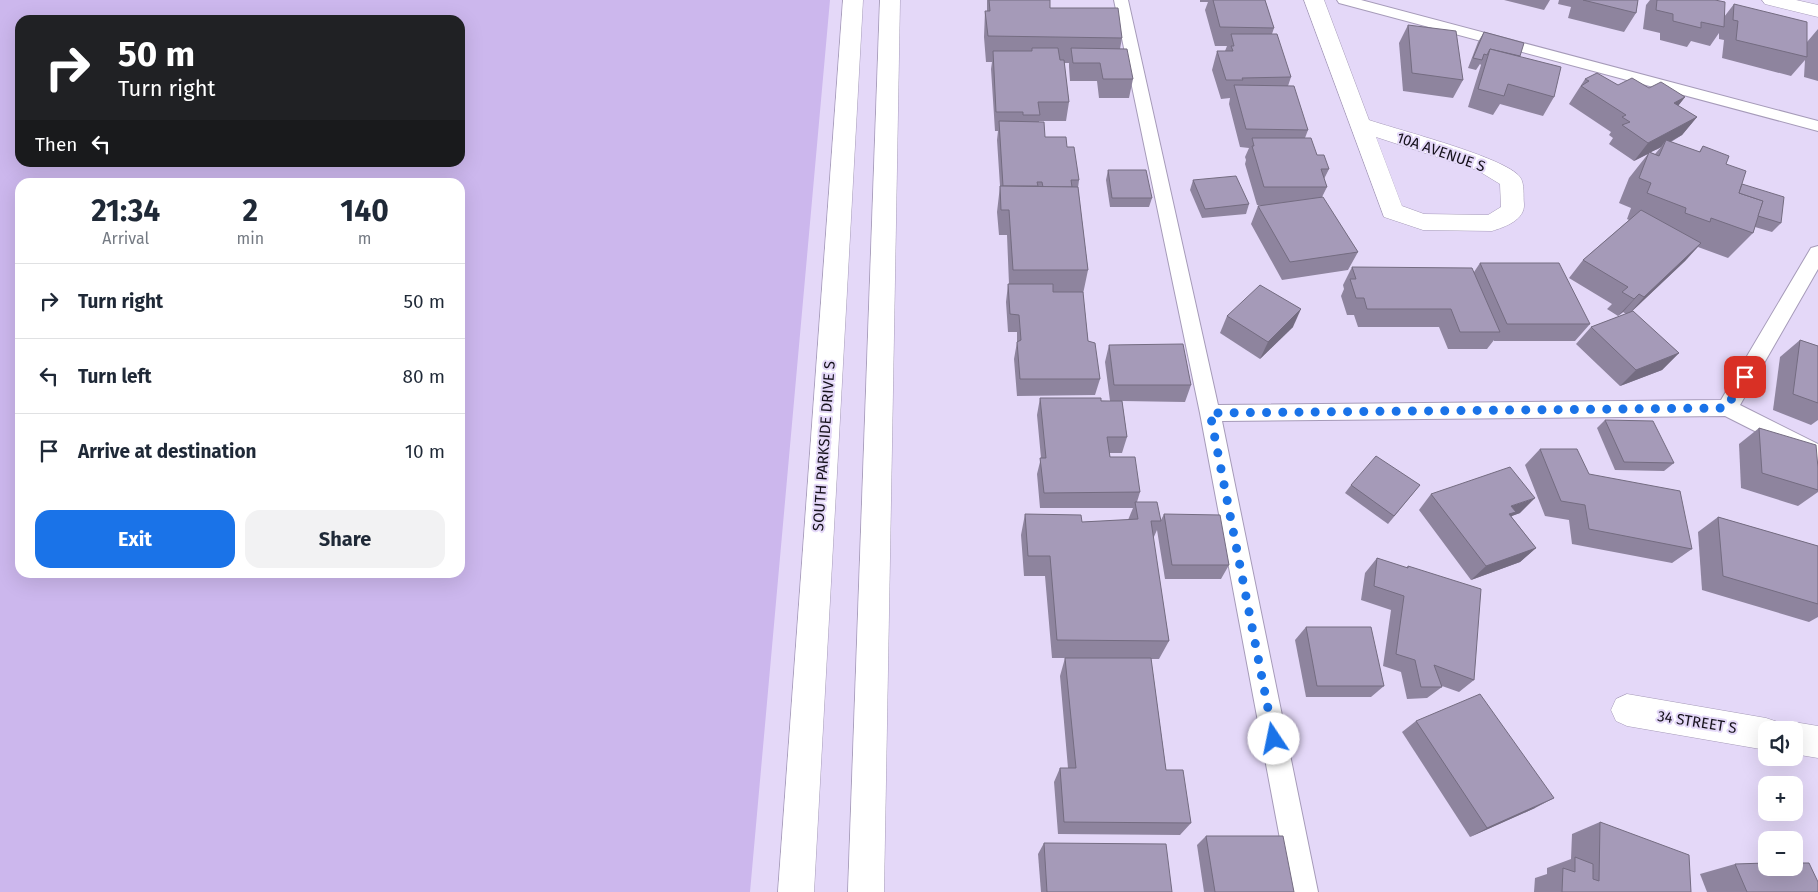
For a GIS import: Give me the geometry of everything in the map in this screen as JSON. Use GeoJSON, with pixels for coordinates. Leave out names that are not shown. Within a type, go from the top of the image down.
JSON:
{"type":"FeatureCollection","features":[{"type":"Feature","properties":{"kind":"main road","name":"SOUTH PARKSIDE DRIVE S"},"geometry":{"type":"LineString","coordinates":[[796,892],[853,0]]}},
{"type":"Feature","properties":{"kind":"main road"},"geometry":{"type":"LineString","coordinates":[[866,892],[890,0]]}},
{"type":"Feature","properties":{"kind":"main road","name":"10A AVENUE S"},"geometry":{"type":"LineString","coordinates":[[1314,0],[1392,211],[1423,222],[1492,223],[1513,211],[1511,181],[1485,165],[1361,125]]}},
{"type":"Feature","properties":{"kind":"main road"},"geometry":{"type":"LineString","coordinates":[[1772,0],[1818,11]]}},
{"type":"Feature","properties":{"kind":"main road","name":"34 STREET S"},"geometry":{"type":"LineString","coordinates":[[1627,710],[1758,733]]}},
{"type":"Feature","properties":{"kind":"main road"},"geometry":{"type":"LineString","coordinates":[[1803,740],[1818,742]]}},
{"type":"Feature","properties":{"kind":"lane"},"geometry":{"type":"LineString","coordinates":[[1121,0],[1210,413],[1304,892]]}},
{"type":"Feature","properties":{"kind":"lane"},"geometry":{"type":"LineString","coordinates":[[1344,0],[1818,126]]}},
{"type":"Feature","properties":{"kind":"lane"},"geometry":{"type":"LineString","coordinates":[[1726,408],[1818,253]]}},
{"type":"Feature","properties":{"kind":"lane"},"geometry":{"type":"LineString","coordinates":[[1210,413],[1726,408],[1818,454]]}},
{"type":"Feature","properties":{"kind":"shaded area"},"geometry":{"type":"Polygon","coordinates":[[[0,0],[830,0],[750,892],[0,892],[0,0]]]}},
{"type":"Feature","properties":{"kind":"building"},"geometry":{"type":"Polygon","coordinates":[[[989,0],[1050,0],[1050,8],[1118,8],[1122,38],[988,36],[985,11],[990,11],[989,0]]]}},
{"type":"Feature","properties":{"kind":"building"},"geometry":{"type":"Polygon","coordinates":[[[1213,0],[1265,0],[1274,28],[1220,27],[1213,0]]]}},
{"type":"Feature","properties":{"kind":"building"},"geometry":{"type":"Polygon","coordinates":[[[1583,0],[1638,0],[1636,13],[1583,0]]]}},
{"type":"Feature","properties":{"kind":"building"},"geometry":{"type":"Polygon","coordinates":[[[1657,0],[1715,0],[1725,2],[1724,27],[1701,22],[1701,28],[1673,21],[1673,14],[1656,10],[1657,0]]]}},
{"type":"Feature","properties":{"kind":"building"},"geometry":{"type":"Polygon","coordinates":[[[1734,4],[1807,22],[1807,57],[1736,40],[1738,21],[1733,20],[1734,4]]]}},
{"type":"Feature","properties":{"kind":"building"},"geometry":{"type":"Polygon","coordinates":[[[1408,25],[1456,31],[1463,80],[1412,73],[1408,25]]]}},
{"type":"Feature","properties":{"kind":"building"},"geometry":{"type":"Polygon","coordinates":[[[1484,32],[1524,43],[1520,56],[1490,49],[1487,55],[1484,54],[1482,60],[1473,58],[1484,32]]]}},
{"type":"Feature","properties":{"kind":"building"},"geometry":{"type":"Polygon","coordinates":[[[1231,34],[1277,34],[1291,77],[1226,80],[1217,51],[1233,51],[1231,46],[1234,46],[1231,34]]]}},
{"type":"Feature","properties":{"kind":"building"},"geometry":{"type":"Polygon","coordinates":[[[1032,48],[1058,48],[1060,60],[1064,60],[1069,102],[1038,102],[1040,115],[1023,115],[1023,112],[996,112],[993,51],[1032,51],[1032,48]]]}},
{"type":"Feature","properties":{"kind":"building"},"geometry":{"type":"Polygon","coordinates":[[[1071,48],[1127,49],[1133,79],[1103,79],[1100,63],[1073,63],[1071,48]]]}},
{"type":"Feature","properties":{"kind":"building"},"geometry":{"type":"Polygon","coordinates":[[[1490,49],[1561,67],[1554,97],[1508,84],[1504,96],[1478,89],[1490,49]]]}},
{"type":"Feature","properties":{"kind":"building"},"geometry":{"type":"Polygon","coordinates":[[[1597,73],[1618,85],[1632,78],[1649,88],[1661,82],[1685,97],[1674,103],[1697,117],[1648,143],[1622,125],[1630,122],[1622,117],[1626,115],[1581,86],[1589,81],[1585,79],[1597,73]]]}},
{"type":"Feature","properties":{"kind":"building"},"geometry":{"type":"Polygon","coordinates":[[[1234,85],[1294,86],[1308,130],[1246,129],[1234,85]]]}},
{"type":"Feature","properties":{"kind":"building"},"geometry":{"type":"Polygon","coordinates":[[[999,121],[1044,122],[1045,137],[1066,137],[1067,147],[1074,147],[1079,180],[1071,180],[1072,187],[1043,187],[1042,182],[1037,182],[1038,186],[1003,186],[999,121]]]}},
{"type":"Feature","properties":{"kind":"building"},"geometry":{"type":"Polygon","coordinates":[[[1252,138],[1311,138],[1317,155],[1324,155],[1329,169],[1321,169],[1327,187],[1264,187],[1252,146],[1254,146],[1252,138]]]}},
{"type":"Feature","properties":{"kind":"building"},"geometry":{"type":"Polygon","coordinates":[[[1666,140],[1700,152],[1703,146],[1729,156],[1726,164],[1746,171],[1739,193],[1763,201],[1753,233],[1711,218],[1710,222],[1685,213],[1686,208],[1647,193],[1651,183],[1639,178],[1649,152],[1659,156],[1666,140]]]}},
{"type":"Feature","properties":{"kind":"building"},"geometry":{"type":"Polygon","coordinates":[[[1108,170],[1146,170],[1152,198],[1112,198],[1108,170]]]}},
{"type":"Feature","properties":{"kind":"building"},"geometry":{"type":"Polygon","coordinates":[[[1236,176],[1249,204],[1205,209],[1193,180],[1236,176]]]}},
{"type":"Feature","properties":{"kind":"building"},"geometry":{"type":"Polygon","coordinates":[[[1742,184],[1784,197],[1781,223],[1758,216],[1763,201],[1739,193],[1742,184]]]}},
{"type":"Feature","properties":{"kind":"building"},"geometry":{"type":"Polygon","coordinates":[[[1000,186],[1078,187],[1088,270],[1013,270],[1009,210],[1001,210],[1000,186]]]}},
{"type":"Feature","properties":{"kind":"building"},"geometry":{"type":"Polygon","coordinates":[[[1323,197],[1358,252],[1290,262],[1258,206],[1323,197]]]}},
{"type":"Feature","properties":{"kind":"building"},"geometry":{"type":"Polygon","coordinates":[[[1641,210],[1701,243],[1644,297],[1639,294],[1634,299],[1622,292],[1628,287],[1583,260],[1641,210]]]}},
{"type":"Feature","properties":{"kind":"building"},"geometry":{"type":"Polygon","coordinates":[[[1480,263],[1559,263],[1590,324],[1507,324],[1480,263]]]}},
{"type":"Feature","properties":{"kind":"building"},"geometry":{"type":"Polygon","coordinates":[[[1352,267],[1472,268],[1500,332],[1460,332],[1451,309],[1367,309],[1364,298],[1356,298],[1350,279],[1356,279],[1352,267]]]}},
{"type":"Feature","properties":{"kind":"building"},"geometry":{"type":"Polygon","coordinates":[[[1008,284],[1053,284],[1053,292],[1083,292],[1088,341],[1095,343],[1100,379],[1020,379],[1017,342],[1021,340],[1019,315],[1010,314],[1008,284]]]}},
{"type":"Feature","properties":{"kind":"building"},"geometry":{"type":"Polygon","coordinates":[[[1260,285],[1301,309],[1268,342],[1227,316],[1260,285]]]}},
{"type":"Feature","properties":{"kind":"building"},"geometry":{"type":"Polygon","coordinates":[[[1633,311],[1679,353],[1636,370],[1591,327],[1633,311]]]}},
{"type":"Feature","properties":{"kind":"building"},"geometry":{"type":"Polygon","coordinates":[[[1800,340],[1818,346],[1818,403],[1793,394],[1800,340]]]}},
{"type":"Feature","properties":{"kind":"building"},"geometry":{"type":"Polygon","coordinates":[[[1183,344],[1191,385],[1114,385],[1109,345],[1183,344]]]}},
{"type":"Feature","properties":{"kind":"building"},"geometry":{"type":"Polygon","coordinates":[[[1040,398],[1101,398],[1101,401],[1122,401],[1127,437],[1107,437],[1110,457],[1135,457],[1140,492],[1044,493],[1040,458],[1046,458],[1040,398]]]}},
{"type":"Feature","properties":{"kind":"building"},"geometry":{"type":"Polygon","coordinates":[[[1605,420],[1653,421],[1674,463],[1624,462],[1605,420]]]}},
{"type":"Feature","properties":{"kind":"building"},"geometry":{"type":"Polygon","coordinates":[[[1759,428],[1816,445],[1818,490],[1762,473],[1759,428]]]}},
{"type":"Feature","properties":{"kind":"building"},"geometry":{"type":"Polygon","coordinates":[[[1540,449],[1577,449],[1589,474],[1680,491],[1692,549],[1589,529],[1585,505],[1561,501],[1540,449]]]}},
{"type":"Feature","properties":{"kind":"building"},"geometry":{"type":"Polygon","coordinates":[[[1376,456],[1420,485],[1394,516],[1351,485],[1376,456]]]}},
{"type":"Feature","properties":{"kind":"building"},"geometry":{"type":"Polygon","coordinates":[[[1510,467],[1535,498],[1511,506],[1516,512],[1509,514],[1536,548],[1486,566],[1431,494],[1510,467]]]}},
{"type":"Feature","properties":{"kind":"building"},"geometry":{"type":"Polygon","coordinates":[[[1135,502],[1157,502],[1161,521],[1151,521],[1169,641],[1057,640],[1050,556],[1028,556],[1025,514],[1081,515],[1082,522],[1138,519],[1135,502]]]}},
{"type":"Feature","properties":{"kind":"building"},"geometry":{"type":"Polygon","coordinates":[[[1164,514],[1220,515],[1229,565],[1172,565],[1164,514]]]}},
{"type":"Feature","properties":{"kind":"building"},"geometry":{"type":"Polygon","coordinates":[[[1718,517],[1818,546],[1818,604],[1723,576],[1718,517]]]}},
{"type":"Feature","properties":{"kind":"building"},"geometry":{"type":"Polygon","coordinates":[[[1377,558],[1481,589],[1474,680],[1434,665],[1442,687],[1421,687],[1415,660],[1396,654],[1404,596],[1374,586],[1377,558]]]}},
{"type":"Feature","properties":{"kind":"building"},"geometry":{"type":"Polygon","coordinates":[[[1306,627],[1371,627],[1384,686],[1317,686],[1306,627]]]}},
{"type":"Feature","properties":{"kind":"building"},"geometry":{"type":"Polygon","coordinates":[[[1065,658],[1151,658],[1166,770],[1183,770],[1191,823],[1064,822],[1060,768],[1076,768],[1065,658]]]}},
{"type":"Feature","properties":{"kind":"building"},"geometry":{"type":"Polygon","coordinates":[[[1480,694],[1554,798],[1487,828],[1416,721],[1480,694]]]}},
{"type":"Feature","properties":{"kind":"building"},"geometry":{"type":"Polygon","coordinates":[[[1600,822],[1689,855],[1691,892],[1562,892],[1563,868],[1575,872],[1575,857],[1593,864],[1593,879],[1599,881],[1600,822]]]}},
{"type":"Feature","properties":{"kind":"building"},"geometry":{"type":"Polygon","coordinates":[[[1206,836],[1283,836],[1294,892],[1215,892],[1206,836]]]}},
{"type":"Feature","properties":{"kind":"building"},"geometry":{"type":"Polygon","coordinates":[[[1044,843],[1166,844],[1172,892],[1047,892],[1044,843]]]}},
{"type":"Feature","properties":{"kind":"building"},"geometry":{"type":"Polygon","coordinates":[[[1758,863],[1758,876],[1803,876],[1803,863],[1809,863],[1818,882],[1818,892],[1747,892],[1735,864],[1758,863]]]}},
{"type":"Feature","properties":{"kind":"route"},"geometry":{"type":"LineString","coordinates":[[1274,739],[1210,413],[1726,408],[1745,377]]}}]}
